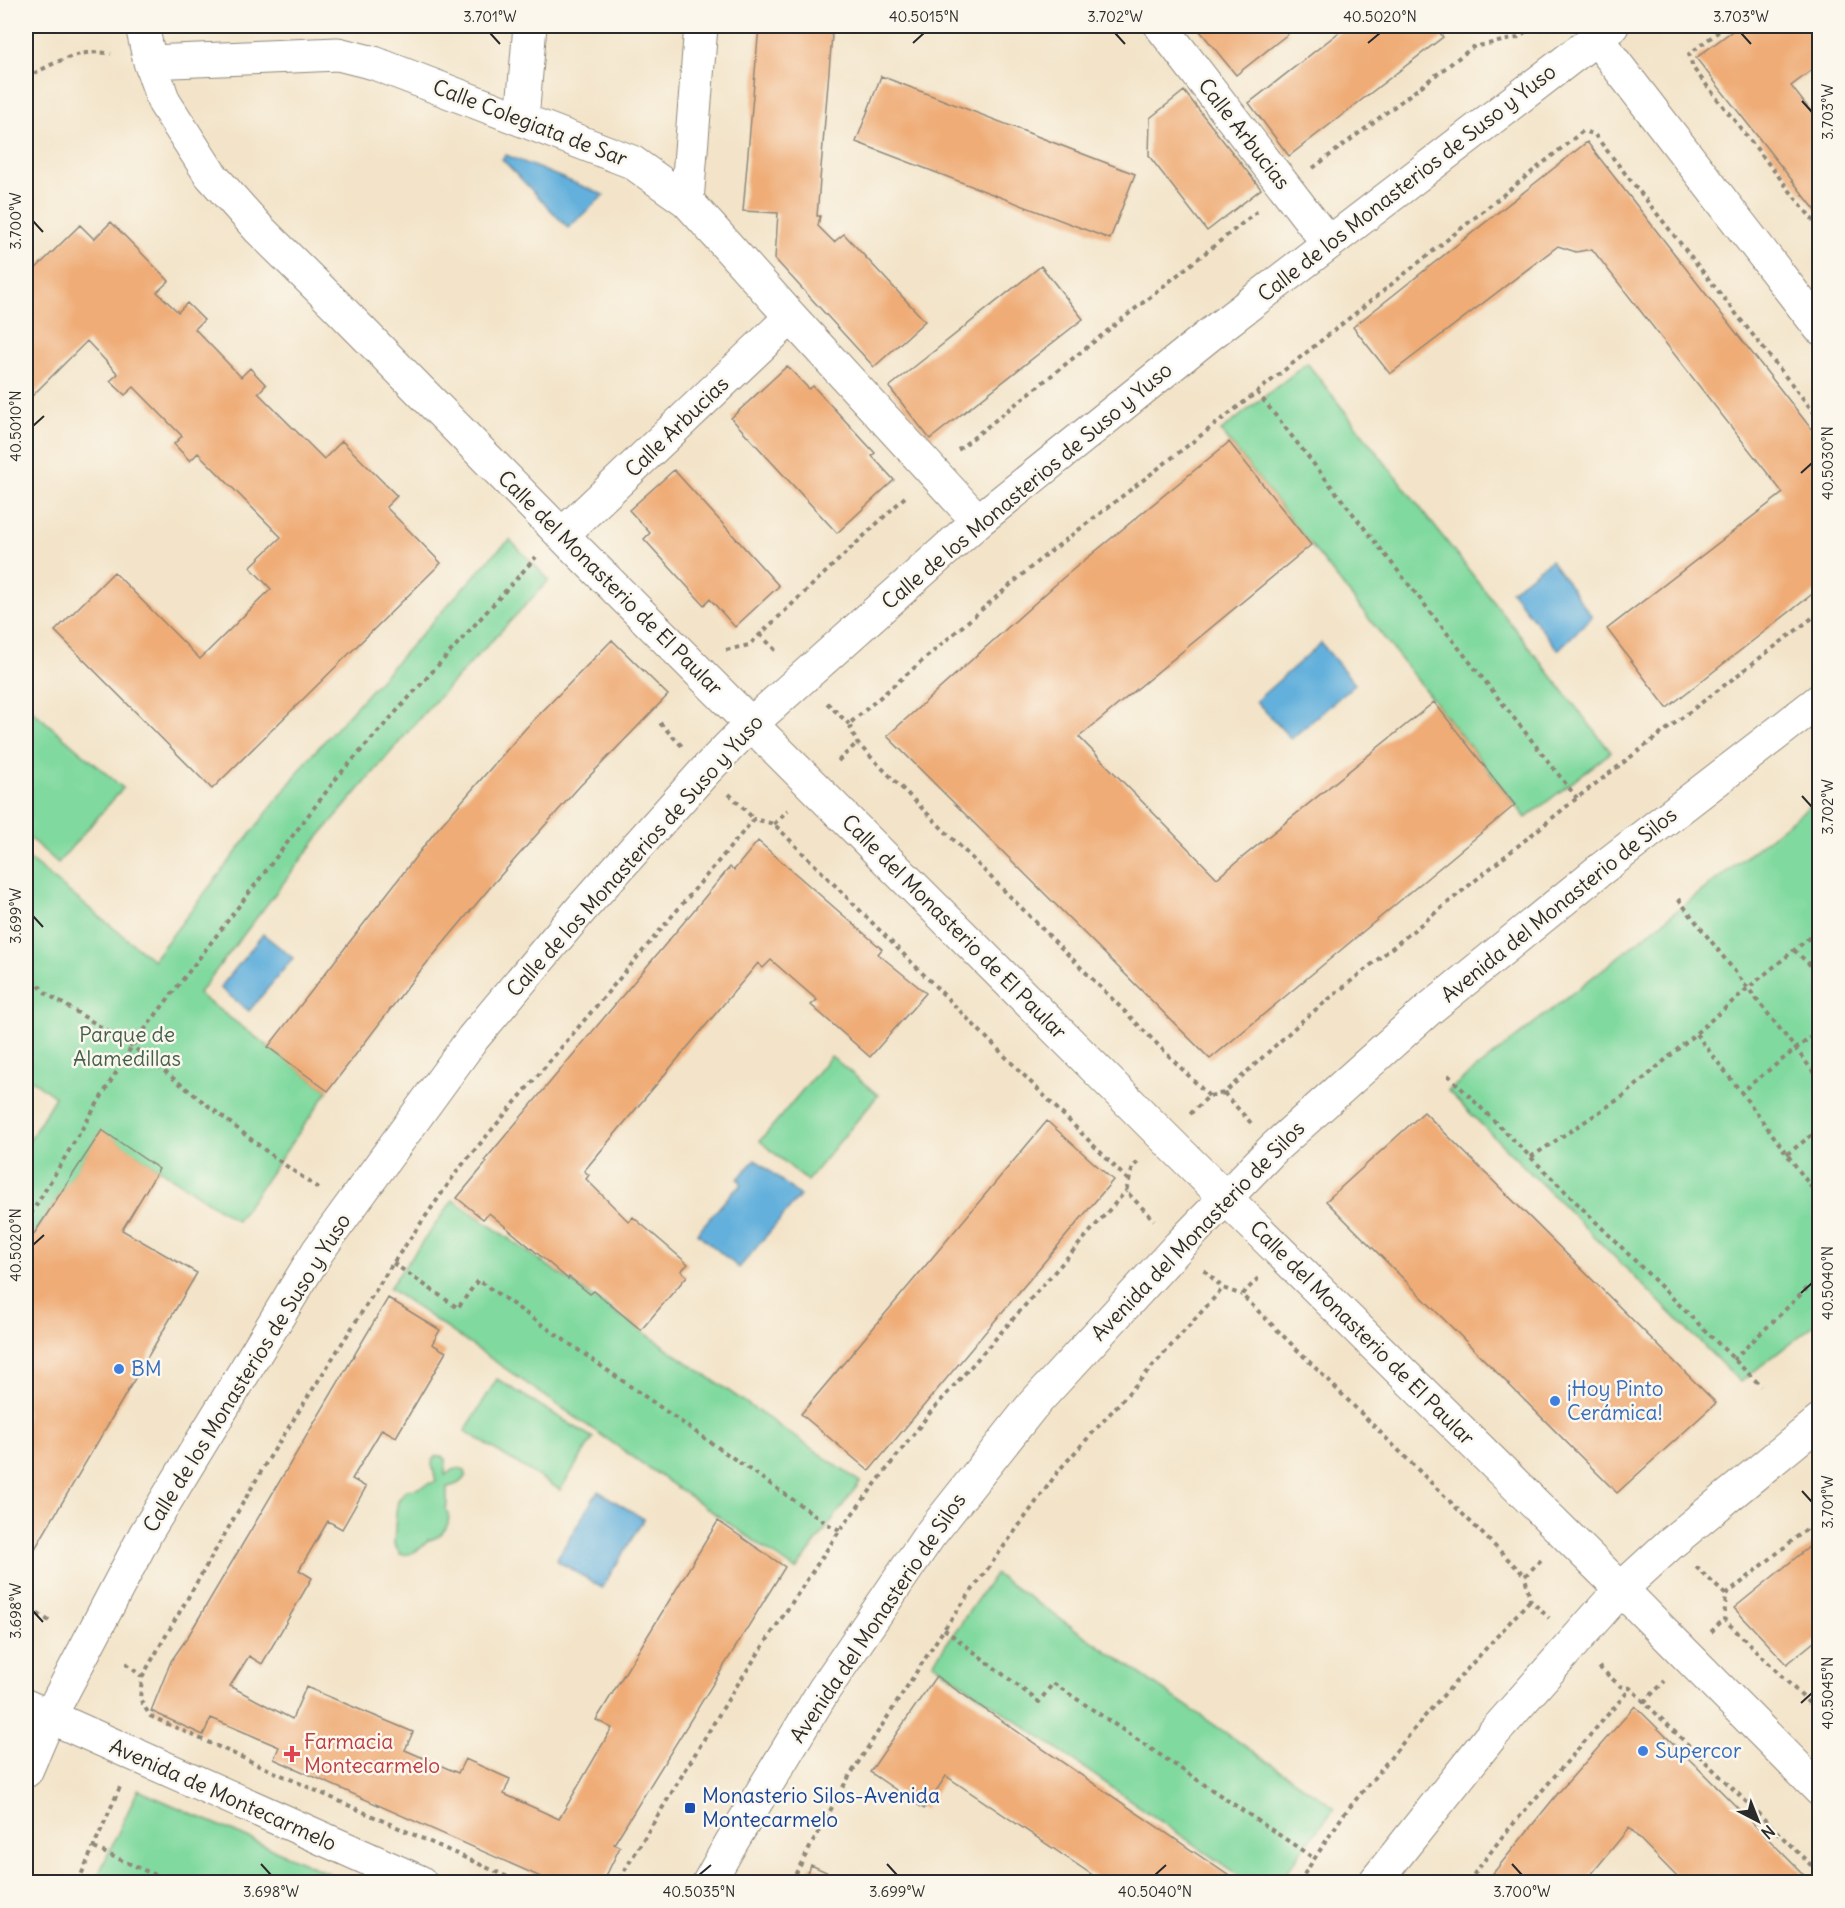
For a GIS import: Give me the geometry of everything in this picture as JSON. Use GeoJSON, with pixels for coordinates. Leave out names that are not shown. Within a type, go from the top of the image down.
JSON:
{"type":"FeatureCollection","features":[{"type":"Feature","properties":{"kind":"street","name":"Calle del Monasterio de El Paular"},"geometry":{"type":"LineString","coordinates":[[142,26],[150,62],[164,102],[210,174],[259,230],[1224,1197],[1621,1589],[1820,1791]]}},
{"type":"Feature","properties":{"kind":"street"},"geometry":{"type":"LineString","coordinates":[[522,119],[530,26]]}},
{"type":"Feature","properties":{"kind":"street"},"geometry":{"type":"LineString","coordinates":[[687,201],[701,26]]}},
{"type":"Feature","properties":{"kind":"street","name":"Calle Arbucias"},"geometry":{"type":"LineString","coordinates":[[1161,26],[1328,243]]}},
{"type":"Feature","properties":{"kind":"street"},"geometry":{"type":"LineString","coordinates":[[1604,32],[1820,328]]}},
{"type":"Feature","properties":{"kind":"street","name":"Calle de los Monasterios de Suso y Yuso"},"geometry":{"type":"LineString","coordinates":[[26,1771],[37,1712],[318,1251],[473,1038],[582,909],[751,724],[978,521],[1208,336],[1604,32]]}},
{"type":"Feature","properties":{"kind":"street","name":"Calle Colegiata de Sar"},"geometry":{"type":"LineString","coordinates":[[150,62],[338,54],[374,63],[632,162],[687,201],[978,521]]}},
{"type":"Feature","properties":{"kind":"street","name":"Calle Arbucias"},"geometry":{"type":"LineString","coordinates":[[562,535],[791,317]]}},
{"type":"Feature","properties":{"kind":"street","name":"Avenida del Monasterio de Silos"},"geometry":{"type":"LineString","coordinates":[[709,1882],[824,1690],[929,1536],[1032,1406],[1224,1197],[1274,1148],[1428,1010],[1596,873],[1820,700]]}},
{"type":"Feature","properties":{"kind":"street"},"geometry":{"type":"LineString","coordinates":[[1375,1882],[1491,1736],[1621,1589],[1671,1543],[1820,1421]]}},
{"type":"Feature","properties":{"kind":"street","name":"Avenida de Montecarmelo"},"geometry":{"type":"LineString","coordinates":[[37,1712],[420,1882]]}},
{"type":"Feature","properties":{"kind":"path"},"geometry":{"type":"LineString","coordinates":[[725,650],[749,645],[932,471],[1286,189],[1473,47],[1517,38],[1533,26]]}},
{"type":"Feature","properties":{"kind":"path"},"geometry":{"type":"LineString","coordinates":[[1726,26],[1689,54],[1694,68],[1820,229]]}},
{"type":"Feature","properties":{"kind":"path"},"geometry":{"type":"LineString","coordinates":[[26,78],[64,57],[98,51],[150,62]]}},
{"type":"Feature","properties":{"kind":"path"},"geometry":{"type":"LineString","coordinates":[[1209,1096],[857,743],[849,724],[1037,562],[1257,392],[1583,131],[1594,134],[1820,420]]}},
{"type":"Feature","properties":{"kind":"path"},"geometry":{"type":"LineString","coordinates":[[1257,392],[1577,798]]}},
{"type":"Feature","properties":{"kind":"path"},"geometry":{"type":"LineString","coordinates":[[26,1222],[132,1046],[339,775],[535,557],[562,535]]}},
{"type":"Feature","properties":{"kind":"path"},"geometry":{"type":"LineString","coordinates":[[1256,1129],[1224,1094],[1303,1020],[1577,798],[1820,612]]}},
{"type":"Feature","properties":{"kind":"path"},"geometry":{"type":"LineString","coordinates":[[519,1882],[150,1716],[140,1699],[142,1677],[266,1462],[393,1263],[458,1170],[754,819],[774,824],[1129,1181]]}},
{"type":"Feature","properties":{"kind":"path"},"geometry":{"type":"LineString","coordinates":[[1678,899],[1820,1080]]}},
{"type":"Feature","properties":{"kind":"path"},"geometry":{"type":"LineString","coordinates":[[1531,1157],[1625,1095],[1820,929]]}},
{"type":"Feature","properties":{"kind":"path"},"geometry":{"type":"LineString","coordinates":[[1794,950],[1820,974]]}},
{"type":"Feature","properties":{"kind":"path"},"geometry":{"type":"LineString","coordinates":[[26,972],[47,994],[132,1046],[290,1169]]}},
{"type":"Feature","properties":{"kind":"path"},"geometry":{"type":"LineString","coordinates":[[1741,1092],[1820,1030]]}},
{"type":"Feature","properties":{"kind":"path"},"geometry":{"type":"LineString","coordinates":[[1696,1034],[1820,1199]]}},
{"type":"Feature","properties":{"kind":"path"},"geometry":{"type":"LineString","coordinates":[[1448,1075],[1761,1386]]}},
{"type":"Feature","properties":{"kind":"path"},"geometry":{"type":"LineString","coordinates":[[1787,1154],[1820,1129]]}},
{"type":"Feature","properties":{"kind":"path"},"geometry":{"type":"LineString","coordinates":[[629,1882],[619,1880],[732,1693],[840,1530],[929,1414],[1126,1191]]}},
{"type":"Feature","properties":{"kind":"path"},"geometry":{"type":"LineString","coordinates":[[393,1263],[458,1308],[478,1280],[829,1525],[840,1530]]}},
{"type":"Feature","properties":{"kind":"path"},"geometry":{"type":"LineString","coordinates":[[1265,1270],[1242,1295],[1525,1576],[1530,1600],[1550,1620]]}},
{"type":"Feature","properties":{"kind":"path"},"geometry":{"type":"LineString","coordinates":[[1734,1360],[1820,1276]]}},
{"type":"Feature","properties":{"kind":"path"},"geometry":{"type":"LineString","coordinates":[[790,1882],[847,1780],[944,1629],[1060,1469],[1223,1288]]}},
{"type":"Feature","properties":{"kind":"path"},"geometry":{"type":"LineString","coordinates":[[1820,1518],[1726,1595],[1725,1618],[1820,1714]]}},
{"type":"Feature","properties":{"kind":"path"},"geometry":{"type":"LineString","coordinates":[[1525,1576],[1548,1553]]}},
{"type":"Feature","properties":{"kind":"path"},"geometry":{"type":"LineString","coordinates":[[1693,1564],[1726,1595]]}},
{"type":"Feature","properties":{"kind":"path"},"geometry":{"type":"LineString","coordinates":[[1299,1882],[1344,1814],[1430,1710],[1530,1600]]}},
{"type":"Feature","properties":{"kind":"path"},"geometry":{"type":"LineString","coordinates":[[30,1609],[51,1622]]}},
{"type":"Feature","properties":{"kind":"path"},"geometry":{"type":"LineString","coordinates":[[944,1629],[1039,1702],[1053,1683],[1315,1859]]}},
{"type":"Feature","properties":{"kind":"path"},"geometry":{"type":"LineString","coordinates":[[126,1663],[142,1677]]}},
{"type":"Feature","properties":{"kind":"path"},"geometry":{"type":"LineString","coordinates":[[1596,1664],[1620,1686],[1630,1688],[1820,1874]]}},
{"type":"Feature","properties":{"kind":"path"},"geometry":{"type":"LineString","coordinates":[[1468,1882],[1502,1837],[1630,1688]]}},
{"type":"Feature","properties":{"kind":"path"},"geometry":{"type":"LineString","coordinates":[[78,1882],[122,1783]]}},
{"type":"Feature","properties":{"kind":"path"},"geometry":{"type":"LineString","coordinates":[[94,1848],[171,1882]]}},
{"type":"Feature","properties":{"kind":"green space"},"geometry":{"type":"Polygon","coordinates":[[[1307,363],[1611,752],[1526,818],[1221,431],[1307,363]]]}},
{"type":"Feature","properties":{"kind":"green space","name":"Parque de Alamedillas"},"geometry":{"type":"Polygon","coordinates":[[[510,540],[549,580],[424,713],[317,839],[198,994],[328,1091],[237,1221],[102,1131],[26,1246],[26,1146],[55,1097],[26,1075],[26,857],[153,960],[310,757],[495,553],[510,540]]]}},
{"type":"Feature","properties":{"kind":"green space"},"geometry":{"type":"Polygon","coordinates":[[[26,705],[123,788],[58,863],[26,835],[26,705]]]}},
{"type":"Feature","properties":{"kind":"green space"},"geometry":{"type":"Polygon","coordinates":[[[1819,799],[1819,1321],[1740,1382],[1448,1091],[1819,799]]]}},
{"type":"Feature","properties":{"kind":"green space"},"geometry":{"type":"Polygon","coordinates":[[[831,1056],[878,1095],[807,1181],[760,1141],[831,1056]]]}},
{"type":"Feature","properties":{"kind":"green space"},"geometry":{"type":"Polygon","coordinates":[[[453,1200],[860,1482],[796,1570],[389,1288],[453,1200]]]}},
{"type":"Feature","properties":{"kind":"green space"},"geometry":{"type":"Polygon","coordinates":[[[497,1379],[593,1438],[560,1490],[465,1431],[497,1379]]]}},
{"type":"Feature","properties":{"kind":"green space"},"geometry":{"type":"Polygon","coordinates":[[[442,1456],[446,1460],[445,1475],[459,1469],[465,1470],[466,1475],[463,1480],[447,1487],[448,1524],[442,1533],[428,1540],[416,1551],[400,1554],[394,1544],[398,1501],[406,1490],[436,1482],[432,1464],[433,1459],[442,1456]]]}},
{"type":"Feature","properties":{"kind":"green space"},"geometry":{"type":"Polygon","coordinates":[[[995,1574],[1335,1808],[1280,1882],[1248,1882],[933,1663],[995,1574]]]}},
{"type":"Feature","properties":{"kind":"green space"},"geometry":{"type":"Polygon","coordinates":[[[138,1790],[348,1882],[95,1882],[138,1790]]]}},
{"type":"Feature","properties":{"kind":"water"},"geometry":{"type":"Polygon","coordinates":[[[506,155],[604,195],[568,228],[502,159],[506,155]]]}},
{"type":"Feature","properties":{"kind":"water"},"geometry":{"type":"Polygon","coordinates":[[[1551,560],[1592,617],[1558,650],[1511,591],[1551,560]]]}},
{"type":"Feature","properties":{"kind":"water"},"geometry":{"type":"Polygon","coordinates":[[[1321,643],[1355,684],[1291,739],[1256,701],[1321,643]]]}},
{"type":"Feature","properties":{"kind":"water"},"geometry":{"type":"Polygon","coordinates":[[[263,934],[293,958],[249,1011],[220,988],[263,934]]]}},
{"type":"Feature","properties":{"kind":"water"},"geometry":{"type":"Polygon","coordinates":[[[755,1159],[800,1196],[739,1268],[697,1233],[742,1184],[738,1179],[755,1159]]]}},
{"type":"Feature","properties":{"kind":"water"},"geometry":{"type":"Polygon","coordinates":[[[598,1491],[644,1519],[602,1588],[556,1560],[598,1491]]]}},
{"type":"Feature","properties":{"kind":"building"},"geometry":{"type":"Polygon","coordinates":[[[759,26],[820,30],[832,35],[818,226],[834,242],[844,234],[925,321],[874,367],[775,259],[778,213],[743,211],[759,26]]]}},
{"type":"Feature","properties":{"kind":"building"},"geometry":{"type":"Polygon","coordinates":[[[1196,26],[1283,26],[1289,33],[1236,75],[1196,26]]]}},
{"type":"Feature","properties":{"kind":"building"},"geometry":{"type":"Polygon","coordinates":[[[1347,26],[1435,26],[1443,37],[1289,156],[1249,103],[1347,26]]]}},
{"type":"Feature","properties":{"kind":"building"},"geometry":{"type":"Polygon","coordinates":[[[1739,26],[1820,26],[1820,64],[1791,86],[1820,123],[1820,216],[1696,58],[1739,26]]]}},
{"type":"Feature","properties":{"kind":"building"},"geometry":{"type":"Polygon","coordinates":[[[881,76],[1135,174],[1110,239],[856,142],[881,76]]]}},
{"type":"Feature","properties":{"kind":"building"},"geometry":{"type":"Polygon","coordinates":[[[1184,91],[1261,189],[1207,231],[1149,156],[1150,118],[1184,91]]]}},
{"type":"Feature","properties":{"kind":"building"},"geometry":{"type":"Polygon","coordinates":[[[1587,142],[1820,440],[1820,588],[1667,708],[1607,629],[1783,493],[1592,249],[1576,252],[1558,246],[1390,374],[1353,327],[1587,142]]]}},
{"type":"Feature","properties":{"kind":"building"},"geometry":{"type":"Polygon","coordinates":[[[111,222],[169,281],[157,292],[178,312],[187,303],[204,320],[195,329],[241,377],[250,368],[266,385],[258,393],[324,459],[342,441],[397,496],[386,507],[441,563],[212,789],[55,631],[114,572],[200,659],[271,589],[250,567],[281,537],[198,453],[190,461],[174,444],[182,436],[134,387],[125,395],[110,381],[118,374],[87,341],[26,402],[26,278],[80,225],[94,239],[111,222]]]}},
{"type":"Feature","properties":{"kind":"building"},"geometry":{"type":"Polygon","coordinates":[[[1041,266],[1083,319],[930,439],[889,387],[1041,266]]]}},
{"type":"Feature","properties":{"kind":"building"},"geometry":{"type":"Polygon","coordinates":[[[787,366],[809,389],[813,386],[875,453],[872,456],[894,480],[837,533],[731,418],[787,366]]]}},
{"type":"Feature","properties":{"kind":"building"},"geometry":{"type":"Polygon","coordinates":[[[1229,442],[1311,545],[1079,737],[1217,878],[1434,702],[1515,805],[1210,1059],[887,736],[1064,577],[1229,442]]]}},
{"type":"Feature","properties":{"kind":"building"},"geometry":{"type":"Polygon","coordinates":[[[674,470],[779,586],[735,627],[710,599],[704,605],[644,539],[650,533],[629,510],[674,470]]]}},
{"type":"Feature","properties":{"kind":"building"},"geometry":{"type":"Polygon","coordinates":[[[612,640],[668,695],[579,787],[493,884],[411,982],[328,1091],[268,1047],[435,832],[526,728],[612,640]]]}},
{"type":"Feature","properties":{"kind":"building"},"geometry":{"type":"Polygon","coordinates":[[[758,841],[882,949],[878,954],[926,993],[870,1057],[811,1005],[817,1000],[771,960],[763,968],[758,963],[584,1171],[589,1175],[586,1179],[629,1222],[633,1217],[688,1264],[681,1271],[687,1276],[641,1330],[594,1291],[590,1294],[569,1277],[568,1279],[489,1213],[483,1219],[457,1198],[487,1162],[485,1160],[730,867],[734,870],[758,841]]]}},
{"type":"Feature","properties":{"kind":"building"},"geometry":{"type":"Polygon","coordinates":[[[1424,1112],[1716,1403],[1617,1493],[1326,1201],[1424,1112]]]}},
{"type":"Feature","properties":{"kind":"building"},"geometry":{"type":"Polygon","coordinates":[[[1047,1121],[1113,1180],[869,1471],[801,1414],[1047,1121]]]}},
{"type":"Feature","properties":{"kind":"building"},"geometry":{"type":"Polygon","coordinates":[[[102,1130],[159,1169],[122,1230],[197,1273],[26,1564],[26,1246],[102,1130]]]}},
{"type":"Feature","properties":{"kind":"building"},"geometry":{"type":"Polygon","coordinates":[[[388,1298],[440,1330],[432,1344],[446,1352],[396,1437],[382,1429],[352,1479],[366,1487],[342,1529],[328,1521],[299,1570],[312,1578],[262,1664],[249,1656],[230,1686],[292,1719],[306,1687],[413,1732],[405,1750],[458,1773],[465,1759],[510,1779],[504,1794],[559,1819],[612,1728],[596,1720],[718,1521],[785,1567],[614,1844],[620,1847],[603,1882],[552,1882],[274,1759],[279,1747],[211,1718],[203,1735],[151,1711],[171,1661],[187,1638],[388,1298]]]}},
{"type":"Feature","properties":{"kind":"building"},"geometry":{"type":"Polygon","coordinates":[[[1820,1538],[1820,1637],[1787,1664],[1734,1608],[1820,1538]]]}},
{"type":"Feature","properties":{"kind":"building"},"geometry":{"type":"Polygon","coordinates":[[[936,1676],[1238,1882],[1103,1882],[946,1776],[924,1809],[870,1772],[936,1676]]]}},
{"type":"Feature","properties":{"kind":"building"},"geometry":{"type":"Polygon","coordinates":[[[1635,1706],[1811,1882],[1682,1882],[1629,1828],[1585,1882],[1486,1882],[1559,1792],[1635,1706]]]}},
{"type":"Feature","properties":{"kind":"building"},"geometry":{"type":"Polygon","coordinates":[[[811,1865],[848,1882],[802,1882],[811,1865]]]}},
{"type":"Feature","properties":{"kind":"place","name":"BM"},"geometry":{"type":"Point","coordinates":[119,1369]}},
{"type":"Feature","properties":{"kind":"place","name":"¡Hoy Pinto Cerámica!"},"geometry":{"type":"Point","coordinates":[1555,1401]}},
{"type":"Feature","properties":{"kind":"place","name":"Supercor"},"geometry":{"type":"Point","coordinates":[1643,1751]}},
{"type":"Feature","properties":{"kind":"place","name":"Farmacia Montecarmelo"},"geometry":{"type":"Point","coordinates":[292,1754]}},
{"type":"Feature","properties":{"kind":"place","name":"Monasterio Silos-Avenida Montecarmelo"},"geometry":{"type":"Point","coordinates":[690,1808]}}]}
